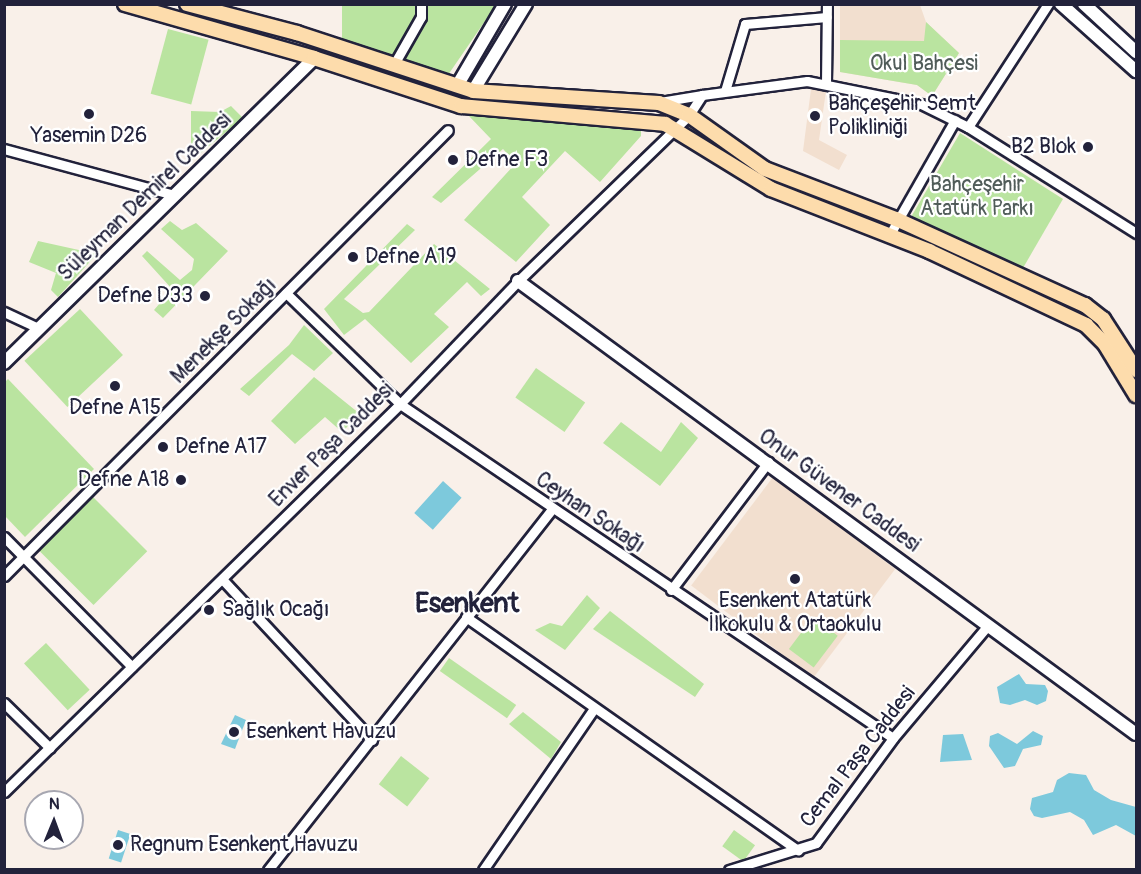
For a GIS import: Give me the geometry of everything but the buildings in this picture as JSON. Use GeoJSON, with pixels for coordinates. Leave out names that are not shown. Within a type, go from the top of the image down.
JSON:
{"type":"FeatureCollection","features":[{"type":"Feature","properties":{"kind":"main road"},"geometry":{"type":"LineString","coordinates":[[125,4],[314,58],[461,106],[646,121],[682,121],[765,169],[896,219],[1085,305],[1103,319],[1137,370]]}},
{"type":"Feature","properties":{"kind":"main road"},"geometry":{"type":"LineString","coordinates":[[187,4],[305,36],[473,90],[659,103],[771,189],[890,234],[1086,325],[1106,344],[1137,395]]}},
{"type":"Feature","properties":{"kind":"main road"},"geometry":{"type":"LineString","coordinates":[[461,106],[457,86],[505,4]]}},
{"type":"Feature","properties":{"kind":"main road"},"geometry":{"type":"LineString","coordinates":[[461,106],[526,4]]}},
{"type":"Feature","properties":{"kind":"main road"},"geometry":{"type":"LineString","coordinates":[[1061,4],[1137,71]]}},
{"type":"Feature","properties":{"kind":"main road"},"geometry":{"type":"LineString","coordinates":[[1084,4],[1137,52]]}},
{"type":"Feature","properties":{"kind":"main road"},"geometry":{"type":"LineString","coordinates":[[305,36],[314,48],[314,58]]}},
{"type":"Feature","properties":{"kind":"main road"},"geometry":{"type":"LineString","coordinates":[[314,58],[337,47]]}},
{"type":"Feature","properties":{"kind":"main road","name":"Süleyman Demirel Caddesi"},"geometry":{"type":"LineString","coordinates":[[4,363],[314,58]]}},
{"type":"Feature","properties":{"kind":"main road","name":"Onur Güvener Caddesi"},"geometry":{"type":"LineString","coordinates":[[518,281],[1137,734]]}},
{"type":"Feature","properties":{"kind":"street"},"geometry":{"type":"LineString","coordinates":[[397,59],[421,17],[421,4]]}},
{"type":"Feature","properties":{"kind":"street"},"geometry":{"type":"LineString","coordinates":[[826,83],[827,4]]}},
{"type":"Feature","properties":{"kind":"street"},"geometry":{"type":"LineString","coordinates":[[968,127],[1048,4]]}},
{"type":"Feature","properties":{"kind":"street"},"geometry":{"type":"LineString","coordinates":[[725,91],[745,24],[827,17]]}},
{"type":"Feature","properties":{"kind":"street"},"geometry":{"type":"LineString","coordinates":[[659,103],[725,91],[807,81],[890,94],[968,127],[1137,233]]}},
{"type":"Feature","properties":{"kind":"street","name":"Enver Paşa Caddesi"},"geometry":{"type":"LineString","coordinates":[[4,792],[400,404],[518,281],[682,121],[702,95]]}},
{"type":"Feature","properties":{"kind":"street"},"geometry":{"type":"LineString","coordinates":[[890,234],[896,219],[955,120]]}},
{"type":"Feature","properties":{"kind":"street","name":"Menekşe Sokağı"},"geometry":{"type":"LineString","coordinates":[[4,576],[448,130]]}},
{"type":"Feature","properties":{"kind":"street"},"geometry":{"type":"LineString","coordinates":[[4,149],[175,195]]}},
{"type":"Feature","properties":{"kind":"street","name":"Ceyhan Sokağı"},"geometry":{"type":"LineString","coordinates":[[286,293],[400,404],[671,590],[893,738]]}},
{"type":"Feature","properties":{"kind":"street"},"geometry":{"type":"LineString","coordinates":[[4,312],[39,328]]}},
{"type":"Feature","properties":{"kind":"street"},"geometry":{"type":"LineString","coordinates":[[671,590],[768,462]]}},
{"type":"Feature","properties":{"kind":"street"},"geometry":{"type":"LineString","coordinates":[[268,870],[552,509]]}},
{"type":"Feature","properties":{"kind":"street"},"geometry":{"type":"LineString","coordinates":[[4,537],[132,667]]}},
{"type":"Feature","properties":{"kind":"street"},"geometry":{"type":"LineString","coordinates":[[222,579],[372,740]]}},
{"type":"Feature","properties":{"kind":"street"},"geometry":{"type":"LineString","coordinates":[[466,618],[593,710],[798,850]]}},
{"type":"Feature","properties":{"kind":"street","name":"Cemal Paşa Caddesi"},"geometry":{"type":"LineString","coordinates":[[729,870],[816,843],[893,738],[988,625]]}},
{"type":"Feature","properties":{"kind":"street"},"geometry":{"type":"LineString","coordinates":[[4,703],[50,748]]}},
{"type":"Feature","properties":{"kind":"street"},"geometry":{"type":"LineString","coordinates":[[483,870],[593,710]]}},
{"type":"Feature","properties":{"kind":"shaded area","name":"Okul Bahçesi"},"geometry":{"type":"Polygon","coordinates":[[[840,5],[920,5],[926,22],[959,53],[932,96],[917,85],[840,72],[840,5]]]}},
{"type":"Feature","properties":{"kind":"shaded area","name":"Bahçeşehir Semt Polikliniği"},"geometry":{"type":"Polygon","coordinates":[[[811,89],[826,91],[819,140],[847,155],[839,170],[803,151],[811,89]]]}},
{"type":"Feature","properties":{"kind":"shaded area","name":"Esenkent Atatürk İlkokulu & Ortaokulu"},"geometry":{"type":"Polygon","coordinates":[[[773,477],[895,569],[813,678],[691,586],[773,477]]]}},
{"type":"Feature","properties":{"kind":"green space"},"geometry":{"type":"Polygon","coordinates":[[[342,5],[415,5],[415,19],[392,57],[342,42],[342,5]]]}},
{"type":"Feature","properties":{"kind":"green space"},"geometry":{"type":"Polygon","coordinates":[[[428,5],[496,5],[448,75],[403,61],[427,17],[428,5]]]}},
{"type":"Feature","properties":{"kind":"green space","name":"Okul Bahçesi"},"geometry":{"type":"Polygon","coordinates":[[[926,22],[959,53],[932,96],[917,85],[840,72],[840,40],[924,41],[926,22]]]}},
{"type":"Feature","properties":{"kind":"green space"},"geometry":{"type":"Polygon","coordinates":[[[168,29],[209,40],[191,105],[151,94],[168,29]]]}},
{"type":"Feature","properties":{"kind":"green space"},"geometry":{"type":"Polygon","coordinates":[[[231,106],[243,118],[191,161],[191,111],[220,112],[231,106]]]}},
{"type":"Feature","properties":{"kind":"green space"},"geometry":{"type":"Polygon","coordinates":[[[468,115],[641,128],[641,136],[600,182],[565,151],[522,197],[550,225],[516,262],[464,220],[516,163],[503,149],[441,203],[432,197],[491,139],[468,115]]]}},
{"type":"Feature","properties":{"kind":"green space","name":"Bahçeşehir Atatürk Parkı"},"geometry":{"type":"Polygon","coordinates":[[[960,133],[1063,199],[1023,268],[911,217],[960,133]]]}},
{"type":"Feature","properties":{"kind":"green space"},"geometry":{"type":"Polygon","coordinates":[[[170,221],[182,230],[196,223],[228,251],[163,318],[154,310],[172,289],[142,256],[147,251],[180,280],[192,270],[194,259],[161,229],[170,221]]]}},
{"type":"Feature","properties":{"kind":"green space"},"geometry":{"type":"Polygon","coordinates":[[[407,224],[415,230],[344,299],[363,313],[369,312],[434,244],[490,289],[481,296],[467,282],[434,314],[449,327],[411,363],[365,319],[344,335],[324,309],[407,224]]]}},
{"type":"Feature","properties":{"kind":"green space"},"geometry":{"type":"Polygon","coordinates":[[[38,241],[97,254],[58,297],[51,290],[56,273],[29,262],[38,241]]]}},
{"type":"Feature","properties":{"kind":"green space"},"geometry":{"type":"Polygon","coordinates":[[[80,309],[123,355],[67,407],[24,361],[80,309]]]}},
{"type":"Feature","properties":{"kind":"green space"},"geometry":{"type":"Polygon","coordinates":[[[304,325],[333,353],[314,371],[292,354],[249,396],[240,389],[289,345],[304,325]]]}},
{"type":"Feature","properties":{"kind":"green space"},"geometry":{"type":"Polygon","coordinates":[[[536,368],[585,402],[565,432],[515,397],[536,368]]]}},
{"type":"Feature","properties":{"kind":"green space"},"geometry":{"type":"Polygon","coordinates":[[[314,377],[360,414],[342,432],[325,417],[295,444],[271,421],[314,377]]]}},
{"type":"Feature","properties":{"kind":"green space"},"geometry":{"type":"Polygon","coordinates":[[[8,379],[94,469],[25,537],[5,516],[4,383],[8,379]]]}},
{"type":"Feature","properties":{"kind":"green space"},"geometry":{"type":"Polygon","coordinates":[[[621,422],[661,452],[681,422],[698,438],[660,486],[603,443],[621,422]]]}},
{"type":"Feature","properties":{"kind":"green space"},"geometry":{"type":"Polygon","coordinates":[[[90,494],[147,551],[94,605],[36,548],[90,494]]]}},
{"type":"Feature","properties":{"kind":"green space"},"geometry":{"type":"Polygon","coordinates":[[[587,595],[600,608],[565,650],[535,630],[550,623],[562,626],[587,595]]]}},
{"type":"Feature","properties":{"kind":"green space"},"geometry":{"type":"Polygon","coordinates":[[[610,611],[704,684],[695,697],[593,629],[610,611]]]}},
{"type":"Feature","properties":{"kind":"green space"},"geometry":{"type":"Polygon","coordinates":[[[813,617],[838,636],[814,668],[789,649],[813,617]]]}},
{"type":"Feature","properties":{"kind":"green space"},"geometry":{"type":"Polygon","coordinates":[[[46,643],[90,690],[68,710],[24,663],[46,643]]]}},
{"type":"Feature","properties":{"kind":"green space"},"geometry":{"type":"Polygon","coordinates":[[[449,658],[516,705],[507,718],[440,671],[449,658]]]}},
{"type":"Feature","properties":{"kind":"green space"},"geometry":{"type":"Polygon","coordinates":[[[523,712],[561,742],[551,759],[509,724],[523,712]]]}},
{"type":"Feature","properties":{"kind":"green space"},"geometry":{"type":"Polygon","coordinates":[[[401,756],[429,778],[407,807],[379,784],[401,756]]]}},
{"type":"Feature","properties":{"kind":"green space"},"geometry":{"type":"Polygon","coordinates":[[[734,830],[755,845],[743,861],[722,846],[734,830]]]}},
{"type":"Feature","properties":{"kind":"water"},"geometry":{"type":"Polygon","coordinates":[[[443,481],[462,498],[433,530],[414,513],[443,481]]]}},
{"type":"Feature","properties":{"kind":"water"},"geometry":{"type":"Polygon","coordinates":[[[1019,674],[1026,684],[1045,685],[1048,691],[1046,701],[1037,705],[1025,700],[1010,705],[1000,703],[997,687],[1019,674]]]}},
{"type":"Feature","properties":{"kind":"water","name":"Esenkent Havuzu"},"geometry":{"type":"Polygon","coordinates":[[[235,715],[246,720],[235,749],[221,744],[235,715]]]}},
{"type":"Feature","properties":{"kind":"water"},"geometry":{"type":"Polygon","coordinates":[[[1033,731],[1043,736],[1041,745],[1023,749],[1015,766],[1004,768],[989,746],[990,736],[998,733],[1017,744],[1033,731]]]}},
{"type":"Feature","properties":{"kind":"water"},"geometry":{"type":"Polygon","coordinates":[[[963,734],[972,760],[940,762],[943,735],[963,734]]]}},
{"type":"Feature","properties":{"kind":"water"},"geometry":{"type":"Polygon","coordinates":[[[1069,773],[1086,775],[1094,790],[1111,800],[1136,807],[1136,836],[1116,825],[1093,835],[1084,820],[1070,812],[1042,818],[1034,816],[1030,809],[1032,798],[1053,792],[1057,780],[1069,773]]]}},
{"type":"Feature","properties":{"kind":"water","name":"Regnum Esenkent Havuzu"},"geometry":{"type":"Polygon","coordinates":[[[118,830],[130,834],[121,863],[109,859],[118,830]]]}},
{"type":"Feature","properties":{"kind":"place","name":"Yasemin D26"},"geometry":{"type":"Point","coordinates":[89,114]}},
{"type":"Feature","properties":{"kind":"place","name":"Bahçeşehir Semt Polikliniği"},"geometry":{"type":"Point","coordinates":[815,116]}},
{"type":"Feature","properties":{"kind":"place","name":"B2 Blok"},"geometry":{"type":"Point","coordinates":[1088,147]}},
{"type":"Feature","properties":{"kind":"place","name":"Defne F3"},"geometry":{"type":"Point","coordinates":[453,160]}},
{"type":"Feature","properties":{"kind":"place","name":"Defne A19"},"geometry":{"type":"Point","coordinates":[353,257]}},
{"type":"Feature","properties":{"kind":"place","name":"Defne D33"},"geometry":{"type":"Point","coordinates":[205,296]}},
{"type":"Feature","properties":{"kind":"place","name":"Defne A15"},"geometry":{"type":"Point","coordinates":[115,386]}},
{"type":"Feature","properties":{"kind":"place","name":"Defne A17"},"geometry":{"type":"Point","coordinates":[163,447]}},
{"type":"Feature","properties":{"kind":"place","name":"Defne A18"},"geometry":{"type":"Point","coordinates":[181,480]}},
{"type":"Feature","properties":{"kind":"place","name":"Esenkent Atatürk İlkokulu & Ortaokulu"},"geometry":{"type":"Point","coordinates":[795,579]}},
{"type":"Feature","properties":{"kind":"place","name":"Sağlık Ocağı"},"geometry":{"type":"Point","coordinates":[209,610]}},
{"type":"Feature","properties":{"kind":"place","name":"Esenkent Havuzu"},"geometry":{"type":"Point","coordinates":[234,732]}},
{"type":"Feature","properties":{"kind":"place","name":"Regnum Esenkent Havuzu"},"geometry":{"type":"Point","coordinates":[118,845]}},
{"type":"Feature","properties":{"kind":"district","name":"Esenkent"},"geometry":{"type":"Point","coordinates":[467,604]}}]}
